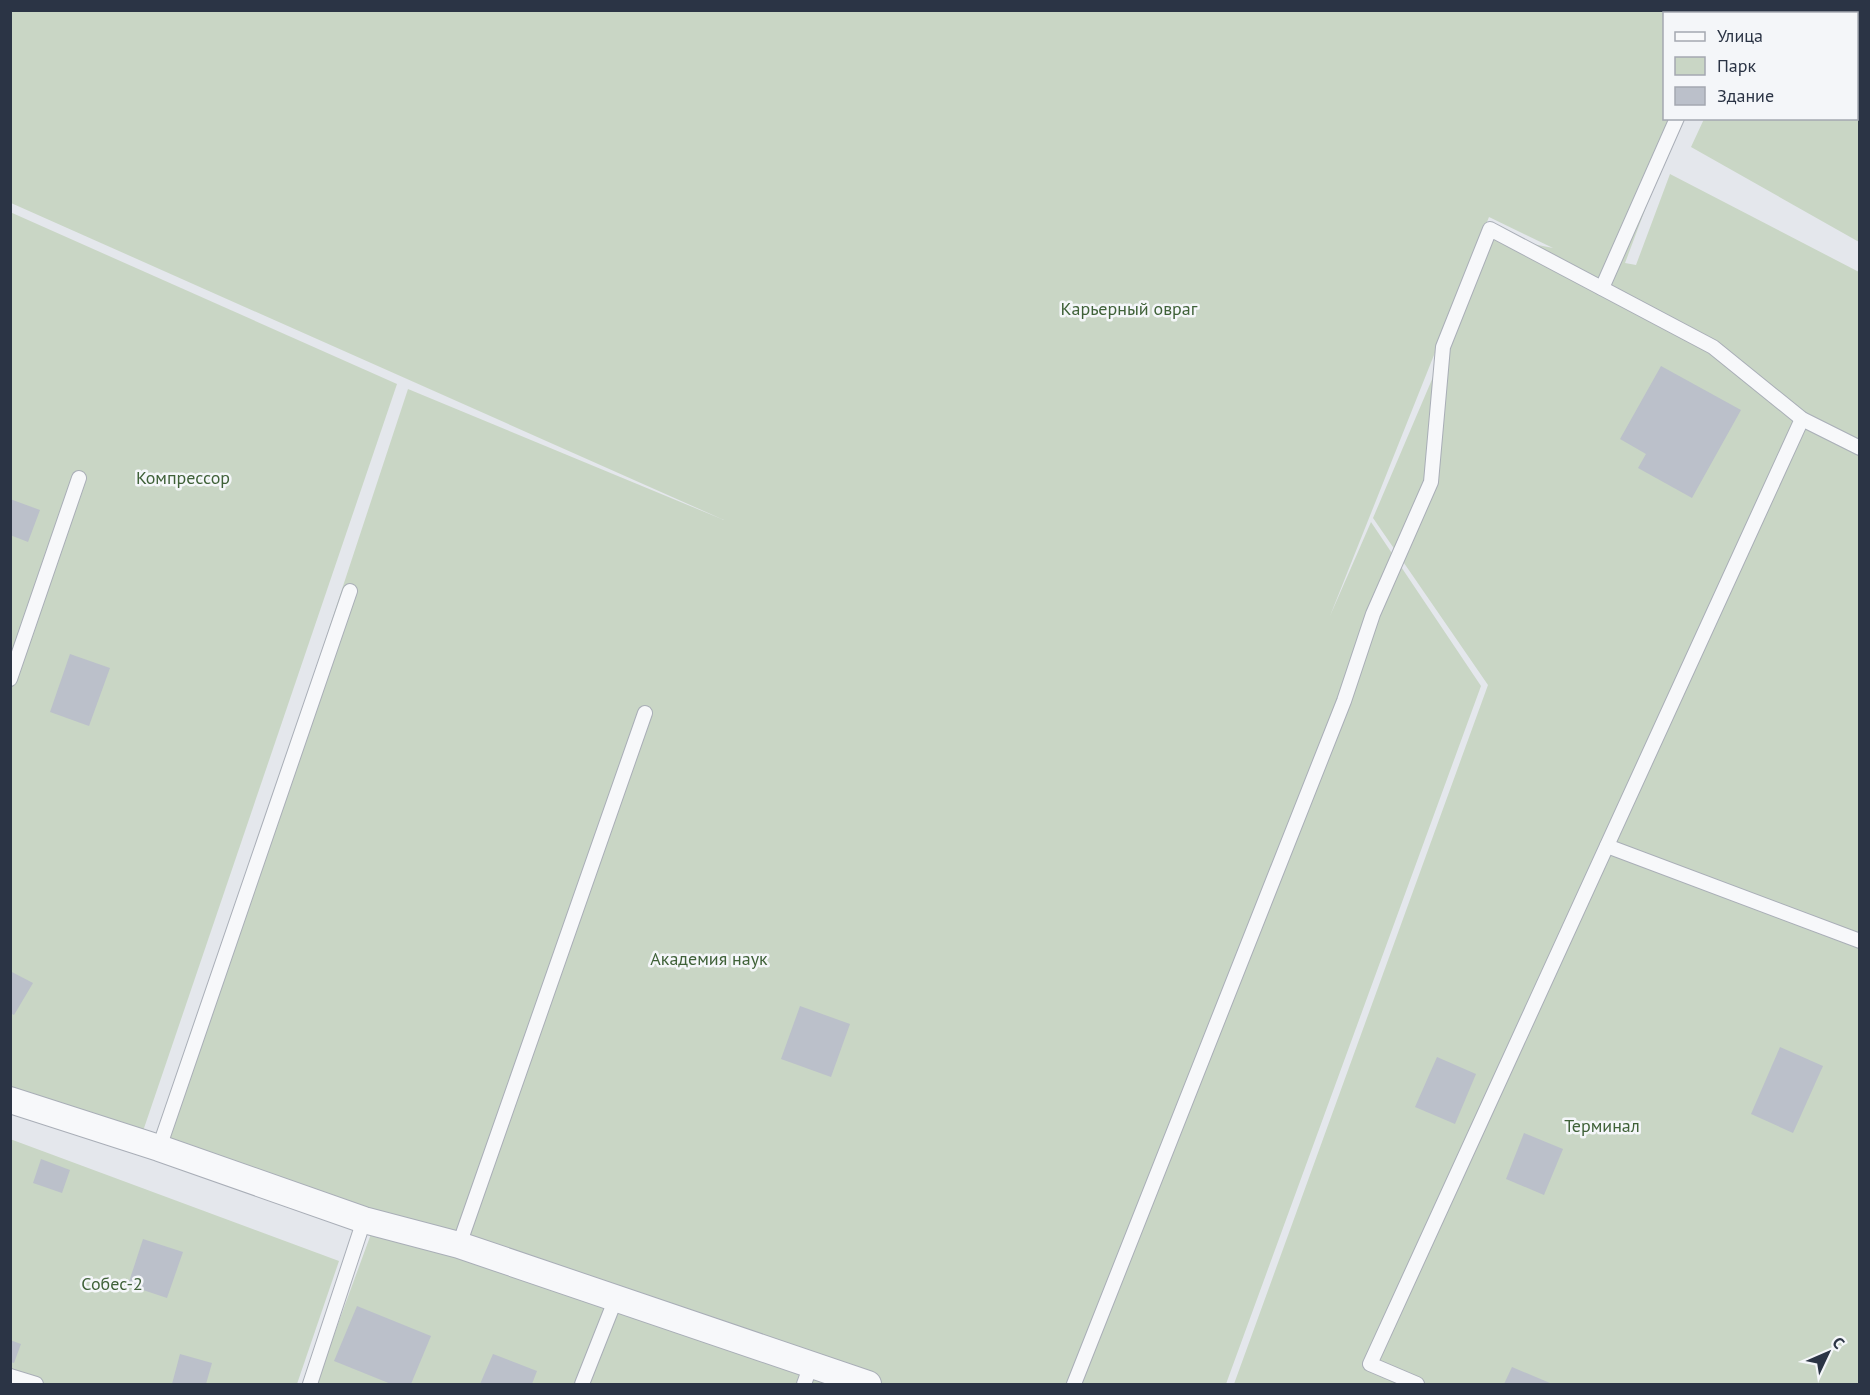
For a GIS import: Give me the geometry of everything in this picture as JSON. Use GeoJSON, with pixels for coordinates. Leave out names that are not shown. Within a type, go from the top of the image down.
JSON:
{"type":"FeatureCollection","features":[{"type":"Feature","properties":{"kind":"street"},"geometry":{"type":"LineString","coordinates":[[10,1100],[159,1148],[364,1220],[459,1245],[616,1298],[807,1375],[868,1384]]}},
{"type":"Feature","properties":{"kind":"lane"},"geometry":{"type":"LineString","coordinates":[[1602,288],[1676,120]]}},
{"type":"Feature","properties":{"kind":"lane"},"geometry":{"type":"LineString","coordinates":[[1074,1384],[1344,700],[1373,614],[1431,482],[1443,346],[1490,229],[1713,347],[1802,419],[1860,448]]}},
{"type":"Feature","properties":{"kind":"lane"},"geometry":{"type":"LineString","coordinates":[[1417,1384],[1370,1364],[1802,419]]}},
{"type":"Feature","properties":{"kind":"lane"},"geometry":{"type":"LineString","coordinates":[[10,679],[79,478]]}},
{"type":"Feature","properties":{"kind":"lane"},"geometry":{"type":"LineString","coordinates":[[159,1148],[350,591]]}},
{"type":"Feature","properties":{"kind":"lane"},"geometry":{"type":"LineString","coordinates":[[459,1245],[645,713]]}},
{"type":"Feature","properties":{"kind":"lane"},"geometry":{"type":"LineString","coordinates":[[1607,846],[1860,941]]}},
{"type":"Feature","properties":{"kind":"lane"},"geometry":{"type":"LineString","coordinates":[[310,1384],[364,1220]]}},
{"type":"Feature","properties":{"kind":"lane"},"geometry":{"type":"LineString","coordinates":[[582,1384],[616,1298]]}},
{"type":"Feature","properties":{"kind":"lane"},"geometry":{"type":"LineString","coordinates":[[10,1376],[36,1384]]}},
{"type":"Feature","properties":{"kind":"green space"},"geometry":{"type":"Polygon","coordinates":[[[1753,10],[1859,11],[1859,242],[1691,147],[1704,120],[1858,120],[1858,12],[1752,12],[1753,10]]]}},
{"type":"Feature","properties":{"kind":"green space"},"geometry":{"type":"Polygon","coordinates":[[[11,11],[1719,11],[1663,12],[1663,120],[1679,120],[1625,263],[1636,265],[1670,174],[1859,272],[1859,1384],[1234,1384],[1488,685],[1373,518],[1493,236],[1553,248],[1489,217],[1330,616],[1371,522],[1481,686],[1226,1384],[316,1384],[375,1223],[159,1144],[408,389],[724,520],[11,203],[11,11]]]}},
{"type":"Feature","properties":{"kind":"green space","name":"Компрессор"},"geometry":{"type":"Polygon","coordinates":[[[10,212],[397,384],[141,1137],[11,1090],[10,212]]]}},
{"type":"Feature","properties":{"kind":"green space","name":"Собес-2"},"geometry":{"type":"Polygon","coordinates":[[[10,1139],[339,1261],[297,1384],[11,1384],[10,1139]]]}},
{"type":"Feature","properties":{"kind":"building"},"geometry":{"type":"Polygon","coordinates":[[[1661,366],[1741,410],[1692,498],[1638,468],[1646,454],[1620,439],[1661,366]]]}},
{"type":"Feature","properties":{"kind":"building"},"geometry":{"type":"Polygon","coordinates":[[[10,499],[40,510],[28,542],[10,535],[10,499]]]}},
{"type":"Feature","properties":{"kind":"building"},"geometry":{"type":"Polygon","coordinates":[[[70,654],[110,668],[89,726],[50,712],[70,654]]]}},
{"type":"Feature","properties":{"kind":"building"},"geometry":{"type":"Polygon","coordinates":[[[10,971],[33,983],[14,1015],[10,1013],[10,971]]]}},
{"type":"Feature","properties":{"kind":"building"},"geometry":{"type":"Polygon","coordinates":[[[800,1006],[850,1024],[831,1077],[781,1059],[800,1006]]]}},
{"type":"Feature","properties":{"kind":"building"},"geometry":{"type":"Polygon","coordinates":[[[1780,1047],[1823,1066],[1793,1133],[1751,1114],[1780,1047]]]}},
{"type":"Feature","properties":{"kind":"building"},"geometry":{"type":"Polygon","coordinates":[[[1437,1057],[1476,1074],[1455,1124],[1415,1107],[1437,1057]]]}},
{"type":"Feature","properties":{"kind":"building"},"geometry":{"type":"Polygon","coordinates":[[[1524,1133],[1563,1149],[1544,1195],[1506,1179],[1524,1133]]]}},
{"type":"Feature","properties":{"kind":"building"},"geometry":{"type":"Polygon","coordinates":[[[41,1159],[70,1170],[62,1193],[33,1183],[41,1159]]]}},
{"type":"Feature","properties":{"kind":"building"},"geometry":{"type":"Polygon","coordinates":[[[143,1239],[183,1252],[167,1298],[128,1285],[143,1239]]]}},
{"type":"Feature","properties":{"kind":"building"},"geometry":{"type":"Polygon","coordinates":[[[357,1306],[431,1336],[411,1384],[391,1384],[334,1361],[357,1306]]]}},
{"type":"Feature","properties":{"kind":"building"},"geometry":{"type":"Polygon","coordinates":[[[10,1340],[21,1344],[14,1363],[10,1362],[10,1340]]]}},
{"type":"Feature","properties":{"kind":"building"},"geometry":{"type":"Polygon","coordinates":[[[180,1354],[212,1363],[206,1384],[172,1384],[180,1354]]]}},
{"type":"Feature","properties":{"kind":"building"},"geometry":{"type":"Polygon","coordinates":[[[493,1354],[537,1371],[532,1384],[480,1384],[493,1354]]]}},
{"type":"Feature","properties":{"kind":"building"},"geometry":{"type":"Polygon","coordinates":[[[1512,1367],[1550,1383],[1504,1384],[1512,1367]]]}},
{"type":"Feature","properties":{"kind":"park label","name":"Карьерный овраг"},"geometry":{"type":"Point","coordinates":[1129,309]}},
{"type":"Feature","properties":{"kind":"park label","name":"Академия наук"},"geometry":{"type":"Point","coordinates":[709,959]}},
{"type":"Feature","properties":{"kind":"park label","name":"Терминал"},"geometry":{"type":"Point","coordinates":[1602,1126]}}]}
